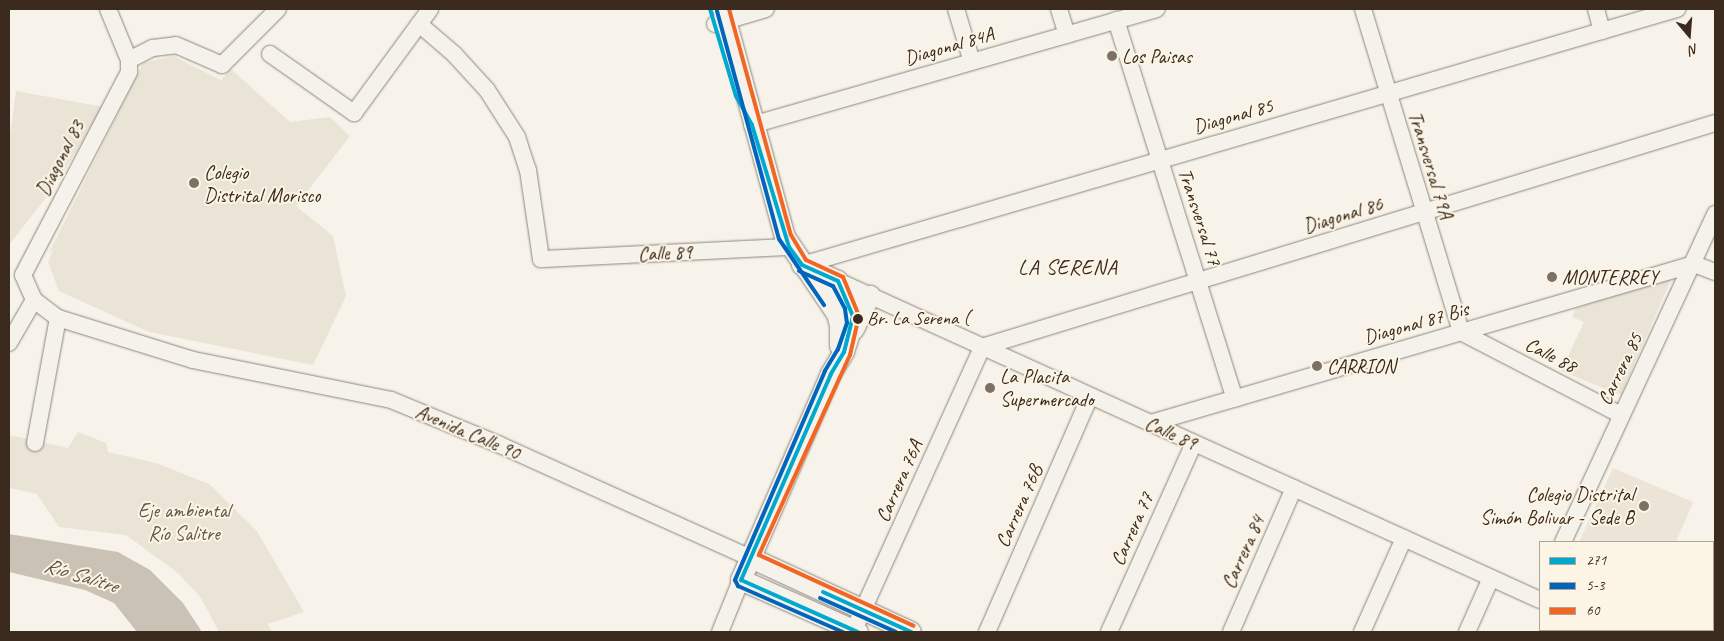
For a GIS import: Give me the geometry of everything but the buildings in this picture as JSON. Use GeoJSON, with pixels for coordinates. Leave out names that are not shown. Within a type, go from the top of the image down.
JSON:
{"type":"FeatureCollection","features":[{"type":"Feature","properties":{"kind":"main road"},"geometry":{"type":"LineString","coordinates":[[718,15],[748,94],[752,125],[789,247],[831,304],[840,324],[839,348],[831,374]]}},
{"type":"Feature","properties":{"kind":"main road","name":"Calle 89"},"geometry":{"type":"LineString","coordinates":[[802,265],[838,281]]}},
{"type":"Feature","properties":{"kind":"main road"},"geometry":{"type":"LineString","coordinates":[[838,281],[853,316],[849,340]]}},
{"type":"Feature","properties":{"kind":"main road"},"geometry":{"type":"LineString","coordinates":[[855,632],[742,580],[831,374],[870,296]]}},
{"type":"Feature","properties":{"kind":"main road","name":"Avenida Calle 90"},"geometry":{"type":"LineString","coordinates":[[750,558],[911,632]]}},
{"type":"Feature","properties":{"kind":"street"},"geometry":{"type":"LineString","coordinates":[[108,9],[129,60],[153,48],[176,46],[218,65],[226,63],[278,9]]}},
{"type":"Feature","properties":{"kind":"street"},"geometry":{"type":"LineString","coordinates":[[270,54],[354,113],[430,9]]}},
{"type":"Feature","properties":{"kind":"street"},"geometry":{"type":"LineString","coordinates":[[718,15],[766,9]]}},
{"type":"Feature","properties":{"kind":"street"},"geometry":{"type":"LineString","coordinates":[[956,9],[972,62]]}},
{"type":"Feature","properties":{"kind":"street"},"geometry":{"type":"LineString","coordinates":[[1059,9],[1067,35]]}},
{"type":"Feature","properties":{"kind":"street","name":"Diagonal 84A"},"geometry":{"type":"LineString","coordinates":[[752,125],[1157,9]]}},
{"type":"Feature","properties":{"kind":"street","name":"Transversal 79A"},"geometry":{"type":"LineString","coordinates":[[1363,9],[1387,94],[1461,332]]}},
{"type":"Feature","properties":{"kind":"street"},"geometry":{"type":"LineString","coordinates":[[1596,9],[1602,31]]}},
{"type":"Feature","properties":{"kind":"street","name":"Diagonal 85"},"geometry":{"type":"LineString","coordinates":[[802,265],[1677,9]]}},
{"type":"Feature","properties":{"kind":"street","name":"Transversal 77"},"geometry":{"type":"LineString","coordinates":[[1116,20],[1235,399]]}},
{"type":"Feature","properties":{"kind":"street","name":"Calle 89"},"geometry":{"type":"LineString","coordinates":[[419,24],[454,54],[488,90],[517,137],[528,170],[541,259],[789,247]]}},
{"type":"Feature","properties":{"kind":"street","name":"Diagonal 83"},"geometry":{"type":"LineString","coordinates":[[16,275],[129,72],[129,60]]}},
{"type":"Feature","properties":{"kind":"street","name":"Diagonal 86"},"geometry":{"type":"LineString","coordinates":[[982,347],[1715,123]]}},
{"type":"Feature","properties":{"kind":"street","name":"Carrera 85"},"geometry":{"type":"LineString","coordinates":[[1563,541],[1621,415],[1694,264],[1715,214]]}},
{"type":"Feature","properties":{"kind":"street"},"geometry":{"type":"LineString","coordinates":[[1694,264],[1715,272]]}},
{"type":"Feature","properties":{"kind":"street","name":"Diagonal 87 Bis"},"geometry":{"type":"LineString","coordinates":[[1150,423],[1694,264]]}},
{"type":"Feature","properties":{"kind":"street"},"geometry":{"type":"LineString","coordinates":[[9,343],[34,300],[16,275]]}},
{"type":"Feature","properties":{"kind":"street","name":"Calle 89"},"geometry":{"type":"LineString","coordinates":[[838,281],[1491,578],[1539,597]]}},
{"type":"Feature","properties":{"kind":"street","name":"Avenida Calle 90"},"geometry":{"type":"LineString","coordinates":[[34,300],[58,318],[192,360],[391,400],[498,444],[750,558]]}},
{"type":"Feature","properties":{"kind":"street"},"geometry":{"type":"LineString","coordinates":[[35,443],[58,318]]}},
{"type":"Feature","properties":{"kind":"street","name":"Calle 88"},"geometry":{"type":"LineString","coordinates":[[1461,332],[1621,415]]}},
{"type":"Feature","properties":{"kind":"street","name":"Carrera 76A"},"geometry":{"type":"LineString","coordinates":[[855,632],[863,610],[982,347]]}},
{"type":"Feature","properties":{"kind":"street","name":"Carrera 76B"},"geometry":{"type":"LineString","coordinates":[[987,632],[1090,396]]}},
{"type":"Feature","properties":{"kind":"street","name":"Carrera 77"},"geometry":{"type":"LineString","coordinates":[[1109,632],[1194,443]]}},
{"type":"Feature","properties":{"kind":"street","name":"Carrera 84"},"geometry":{"type":"LineString","coordinates":[[1231,632],[1294,488]]}},
{"type":"Feature","properties":{"kind":"street"},"geometry":{"type":"LineString","coordinates":[[1362,632],[1404,538]]}},
{"type":"Feature","properties":{"kind":"street"},"geometry":{"type":"LineString","coordinates":[[1467,632],[1491,578]]}},
{"type":"Feature","properties":{"kind":"street"},"geometry":{"type":"LineString","coordinates":[[720,632],[742,580]]}},
{"type":"Feature","properties":{"kind":"shaded area","name":"Colegio Distrital Simón Bolivar - Sede B"},"geometry":{"type":"Polygon","coordinates":[[[1613,468],[1693,502],[1676,541],[1579,541],[1613,468]]]}},
{"type":"Feature","properties":{"kind":"green space"},"geometry":{"type":"Polygon","coordinates":[[[173,56],[221,80],[231,69],[290,122],[330,117],[350,136],[296,206],[333,236],[346,296],[313,365],[149,332],[59,291],[48,262],[54,248],[48,255],[143,63],[173,56]]]}},
{"type":"Feature","properties":{"kind":"green space"},"geometry":{"type":"Polygon","coordinates":[[[16,91],[104,107],[52,190],[9,245],[9,143],[16,91]]]}},
{"type":"Feature","properties":{"kind":"green space"},"geometry":{"type":"Polygon","coordinates":[[[1672,277],[1621,395],[1561,371],[1584,322],[1572,317],[1576,308],[1672,277]]]}},
{"type":"Feature","properties":{"kind":"green space","name":"Eje ambiental Río Salitre"},"geometry":{"type":"Polygon","coordinates":[[[78,432],[106,443],[108,452],[156,463],[209,484],[257,531],[304,612],[268,624],[272,632],[219,632],[201,598],[178,573],[126,535],[59,527],[37,494],[9,488],[9,435],[68,448],[78,432]]]}},
{"type":"Feature","properties":{"kind":"water","name":"Río Salitre"},"geometry":{"type":"Polygon","coordinates":[[[9,534],[118,552],[150,570],[183,603],[202,632],[137,632],[114,603],[85,590],[9,572],[9,534]]]}},
{"type":"Feature","properties":{"kind":"transit line","name":"271"},"geometry":{"type":"LineString","coordinates":[[710,9],[736,96],[752,125],[789,247],[802,265],[838,281],[853,316],[844,352],[831,374],[741,580],[858,632]]}},
{"type":"Feature","properties":{"kind":"transit line","name":"60"},"geometry":{"type":"LineString","coordinates":[[729,9],[791,235],[806,260],[843,277],[859,316],[850,355],[759,555],[914,626]]}},
{"type":"Feature","properties":{"kind":"transit line","name":"5-3"},"geometry":{"type":"LineString","coordinates":[[717,11],[779,239],[824,305]]}},
{"type":"Feature","properties":{"kind":"transit line","name":"5-3"},"geometry":{"type":"LineString","coordinates":[[799,271],[833,286],[845,309],[847,323],[838,349],[825,371],[735,580],[738,586],[843,632]]}},
{"type":"Feature","properties":{"kind":"transit line","name":"271"},"geometry":{"type":"LineString","coordinates":[[823,592],[911,632]]}},
{"type":"Feature","properties":{"kind":"transit line","name":"5-3"},"geometry":{"type":"LineString","coordinates":[[820,598],[896,632]]}},
{"type":"Feature","properties":{"kind":"place","name":"Los Paisas"},"geometry":{"type":"Point","coordinates":[1112,56]}},
{"type":"Feature","properties":{"kind":"place","name":"Colegio Distrital Morisco"},"geometry":{"type":"Point","coordinates":[194,183]}},
{"type":"Feature","properties":{"kind":"place","name":"MONTERREY"},"geometry":{"type":"Point","coordinates":[1552,277]}},
{"type":"Feature","properties":{"kind":"place","name":"Br. La Serena ("},"geometry":{"type":"Point","coordinates":[858,319]}},
{"type":"Feature","properties":{"kind":"place","name":"CARRION"},"geometry":{"type":"Point","coordinates":[1317,366]}},
{"type":"Feature","properties":{"kind":"place","name":"La Placita Supermercado"},"geometry":{"type":"Point","coordinates":[990,388]}},
{"type":"Feature","properties":{"kind":"place","name":"Colegio Distrital Simón Bolivar - Sede B"},"geometry":{"type":"Point","coordinates":[1644,506]}},
{"type":"Feature","properties":{"kind":"district","name":"LA SERENA"},"geometry":{"type":"Point","coordinates":[1068,267]}}]}
